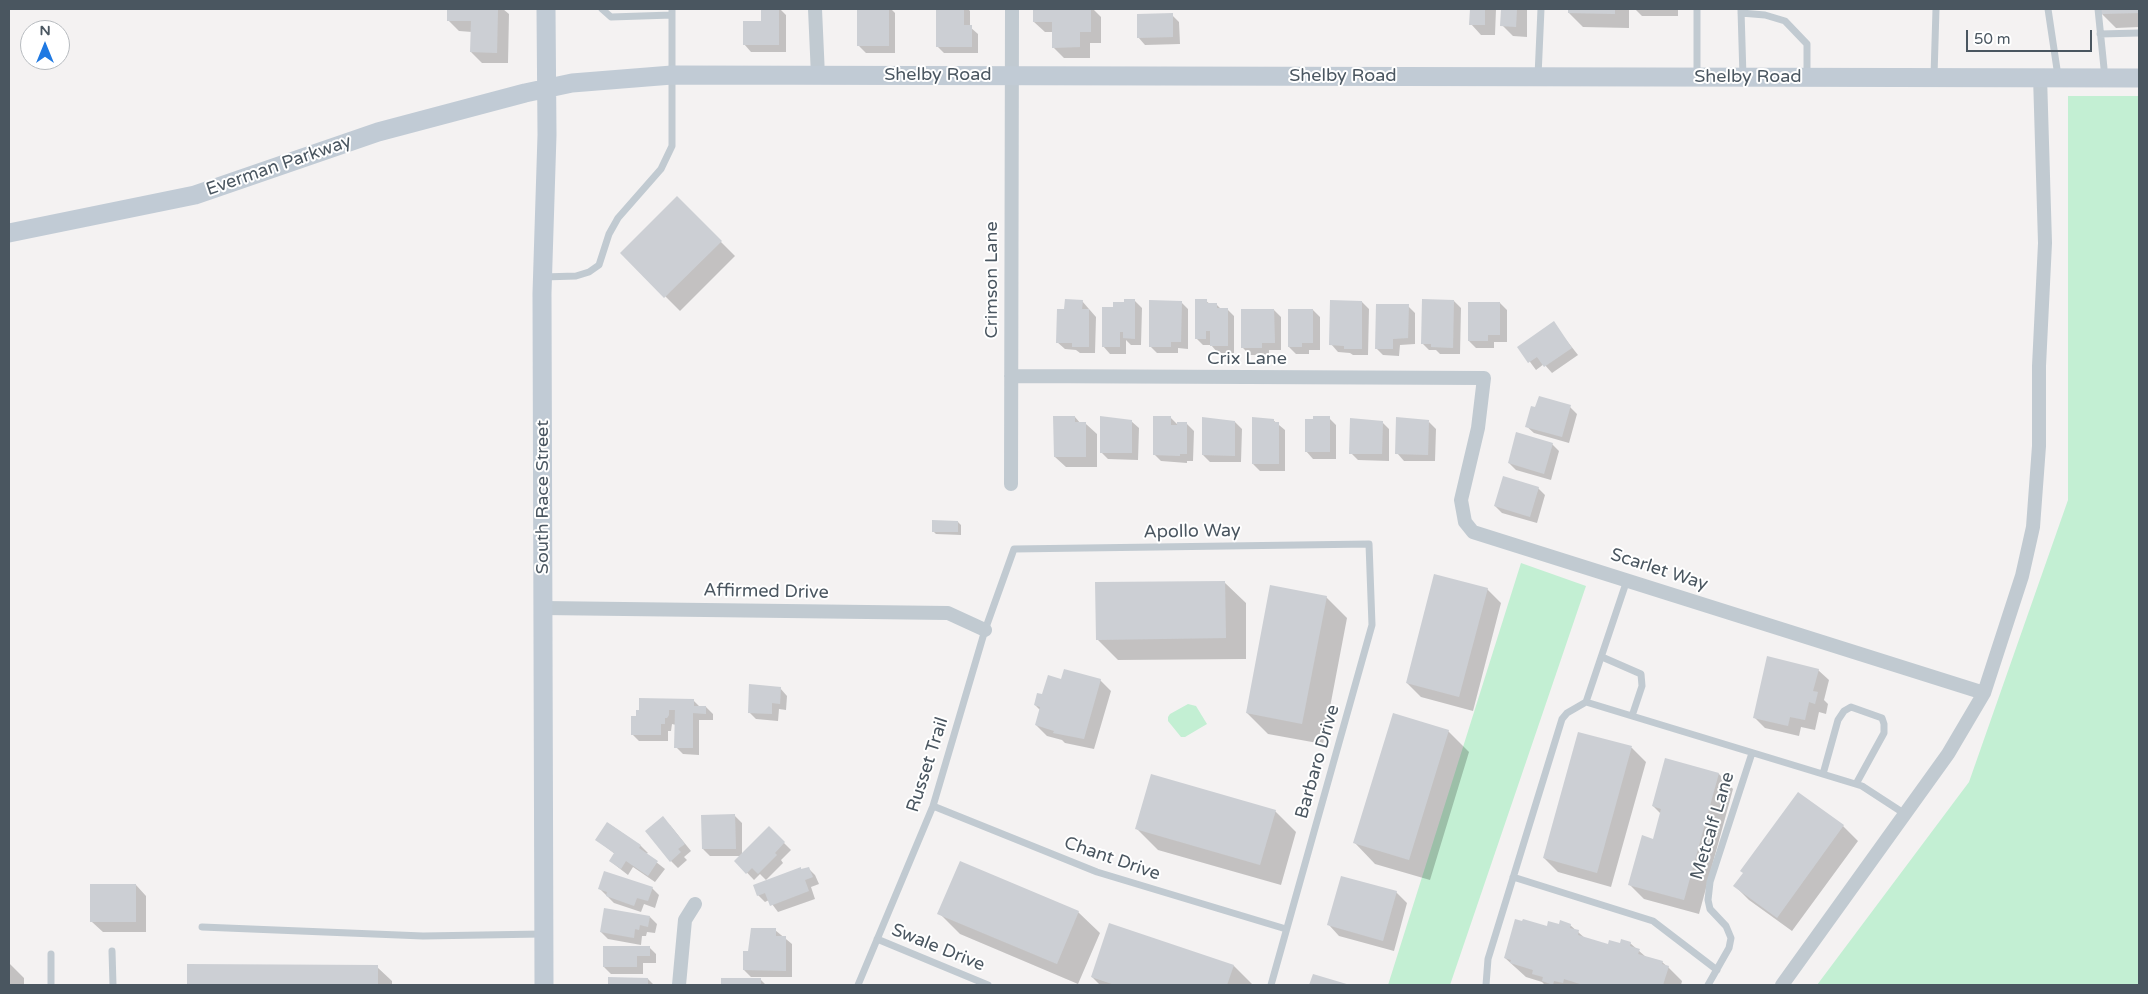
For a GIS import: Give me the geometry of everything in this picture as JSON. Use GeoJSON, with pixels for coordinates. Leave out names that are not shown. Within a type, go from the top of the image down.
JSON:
{"type":"FeatureCollection","features":[{"type":"Feature","properties":{"kind":"main road","name":"South Race Street"},"geometry":{"type":"LineString","coordinates":[[544,985],[543,277],[547,88],[546,9]]}},
{"type":"Feature","properties":{"kind":"main road","name":"Shelby Road"},"geometry":{"type":"LineString","coordinates":[[547,88],[572,83],[672,75],[2049,76],[2139,78]]}},
{"type":"Feature","properties":{"kind":"main road","name":"Everman Parkway"},"geometry":{"type":"LineString","coordinates":[[9,233],[195,195],[378,132],[547,88]]}},
{"type":"Feature","properties":{"kind":"street"},"geometry":{"type":"LineString","coordinates":[[815,9],[818,76]]}},
{"type":"Feature","properties":{"kind":"street","name":"Crimson Lane"},"geometry":{"type":"LineString","coordinates":[[1011,484],[1012,9]]}},
{"type":"Feature","properties":{"kind":"street"},"geometry":{"type":"LineString","coordinates":[[1782,985],[1948,754],[1984,693],[2022,576],[2033,527],[2039,446],[2039,366],[2045,243],[2049,76]]}},
{"type":"Feature","properties":{"kind":"street","name":"Crix Lane"},"geometry":{"type":"LineString","coordinates":[[1011,376],[1484,378]]}},
{"type":"Feature","properties":{"kind":"street","name":"Scarlet Way"},"geometry":{"type":"LineString","coordinates":[[1484,378],[1478,428],[1461,500],[1465,522],[1473,532],[1984,693]]}},
{"type":"Feature","properties":{"kind":"street","name":"Affirmed Drive"},"geometry":{"type":"LineString","coordinates":[[544,608],[948,613],[985,630]]}},
{"type":"Feature","properties":{"kind":"street"},"geometry":{"type":"LineString","coordinates":[[679,985],[685,920],[695,904]]}},
{"type":"Feature","properties":{"kind":"lane"},"geometry":{"type":"LineString","coordinates":[[543,277],[576,276],[589,272],[599,265],[609,234],[618,218],[661,169],[672,146],[672,12],[611,17],[602,9]]}},
{"type":"Feature","properties":{"kind":"lane"},"geometry":{"type":"LineString","coordinates":[[1538,76],[1541,9]]}},
{"type":"Feature","properties":{"kind":"lane"},"geometry":{"type":"LineString","coordinates":[[1697,9],[1697,77]]}},
{"type":"Feature","properties":{"kind":"lane"},"geometry":{"type":"LineString","coordinates":[[1934,77],[1936,9]]}},
{"type":"Feature","properties":{"kind":"lane"},"geometry":{"type":"LineString","coordinates":[[2048,9],[2049,76]]}},
{"type":"Feature","properties":{"kind":"lane"},"geometry":{"type":"LineString","coordinates":[[2098,9],[2105,78]]}},
{"type":"Feature","properties":{"kind":"lane"},"geometry":{"type":"LineString","coordinates":[[1743,77],[1741,11],[1765,15],[1785,22],[1807,44],[1807,77]]}},
{"type":"Feature","properties":{"kind":"lane"},"geometry":{"type":"LineString","coordinates":[[2100,34],[2139,33]]}},
{"type":"Feature","properties":{"kind":"lane","name":"Apollo Way"},"geometry":{"type":"LineString","coordinates":[[1014,549],[1369,544]]}},
{"type":"Feature","properties":{"kind":"lane","name":"Barbaro Drive"},"geometry":{"type":"LineString","coordinates":[[1271,985],[1372,625],[1369,544]]}},
{"type":"Feature","properties":{"kind":"lane","name":"Russet Trail"},"geometry":{"type":"LineString","coordinates":[[858,985],[933,806],[985,630],[1014,549]]}},
{"type":"Feature","properties":{"kind":"lane"},"geometry":{"type":"LineString","coordinates":[[1486,985],[1488,959],[1562,719],[1567,713],[1586,702],[1626,580]]}},
{"type":"Feature","properties":{"kind":"lane"},"geometry":{"type":"LineString","coordinates":[[1602,657],[1641,674],[1642,686],[1632,716]]}},
{"type":"Feature","properties":{"kind":"lane"},"geometry":{"type":"LineString","coordinates":[[1586,702],[1862,786],[1905,814]]}},
{"type":"Feature","properties":{"kind":"lane"},"geometry":{"type":"LineString","coordinates":[[1823,774],[1838,720],[1844,711],[1851,707],[1882,718],[1884,724],[1884,733],[1856,784]]}},
{"type":"Feature","properties":{"kind":"lane","name":"Metcalf Lane"},"geometry":{"type":"LineString","coordinates":[[1708,985],[1729,948],[1731,938],[1726,926],[1710,909],[1709,891],[1752,753]]}},
{"type":"Feature","properties":{"kind":"lane","name":"Chant Drive"},"geometry":{"type":"LineString","coordinates":[[933,806],[1098,872],[1286,929]]}},
{"type":"Feature","properties":{"kind":"lane"},"geometry":{"type":"LineString","coordinates":[[1514,877],[1653,922],[1717,970]]}},
{"type":"Feature","properties":{"kind":"lane"},"geometry":{"type":"LineString","coordinates":[[202,926],[423,936],[545,934]]}},
{"type":"Feature","properties":{"kind":"lane","name":"Swale Drive"},"geometry":{"type":"LineString","coordinates":[[877,939],[988,985]]}},
{"type":"Feature","properties":{"kind":"lane"},"geometry":{"type":"LineString","coordinates":[[112,951],[113,985]]}},
{"type":"Feature","properties":{"kind":"lane"},"geometry":{"type":"LineString","coordinates":[[51,954],[51,985]]}},
{"type":"Feature","properties":{"kind":"green space"},"geometry":{"type":"Polygon","coordinates":[[[2068,96],[2139,96],[2139,985],[1817,985],[1969,782],[2068,500],[2068,96]]]}},
{"type":"Feature","properties":{"kind":"green space"},"geometry":{"type":"Polygon","coordinates":[[[1521,563],[1586,586],[1450,985],[1388,985],[1521,563]]]}},
{"type":"Feature","properties":{"kind":"green space"},"geometry":{"type":"Polygon","coordinates":[[[1188,704],[1196,706],[1207,724],[1185,737],[1181,737],[1168,721],[1168,717],[1188,704]]]}},
{"type":"Feature","properties":{"kind":"building"},"geometry":{"type":"Polygon","coordinates":[[[447,9],[498,9],[497,53],[470,52],[471,21],[447,21],[447,9]]]}},
{"type":"Feature","properties":{"kind":"building"},"geometry":{"type":"Polygon","coordinates":[[[761,9],[779,9],[779,45],[743,45],[743,21],[761,21],[761,9]]]}},
{"type":"Feature","properties":{"kind":"building"},"geometry":{"type":"Polygon","coordinates":[[[857,9],[889,9],[889,46],[857,46],[857,9]]]}},
{"type":"Feature","properties":{"kind":"building"},"geometry":{"type":"Polygon","coordinates":[[[936,9],[964,9],[964,25],[972,25],[972,47],[936,47],[936,9]]]}},
{"type":"Feature","properties":{"kind":"building"},"geometry":{"type":"Polygon","coordinates":[[[1033,9],[1091,9],[1091,32],[1080,32],[1080,47],[1052,48],[1052,22],[1033,22],[1033,9]]]}},
{"type":"Feature","properties":{"kind":"building"},"geometry":{"type":"Polygon","coordinates":[[[1470,9],[1485,9],[1485,25],[1469,25],[1470,9]]]}},
{"type":"Feature","properties":{"kind":"building"},"geometry":{"type":"Polygon","coordinates":[[[1501,9],[1517,9],[1516,27],[1500,26],[1501,9]]]}},
{"type":"Feature","properties":{"kind":"building"},"geometry":{"type":"Polygon","coordinates":[[[1568,9],[1615,9],[1615,14],[1568,13],[1568,9]]]}},
{"type":"Feature","properties":{"kind":"building"},"geometry":{"type":"Polygon","coordinates":[[[2100,9],[2139,9],[2139,13],[2100,14],[2100,9]]]}},
{"type":"Feature","properties":{"kind":"building"},"geometry":{"type":"Polygon","coordinates":[[[1173,13],[1173,37],[1137,38],[1137,14],[1173,13]]]}},
{"type":"Feature","properties":{"kind":"building"},"geometry":{"type":"Polygon","coordinates":[[[677,196],[722,241],[664,298],[620,253],[677,196]]]}},
{"type":"Feature","properties":{"kind":"building"},"geometry":{"type":"Polygon","coordinates":[[[1065,299],[1083,300],[1082,309],[1089,309],[1089,347],[1072,347],[1072,343],[1056,343],[1057,309],[1064,309],[1065,299]]]}},
{"type":"Feature","properties":{"kind":"building"},"geometry":{"type":"Polygon","coordinates":[[[1124,299],[1135,299],[1135,339],[1123,338],[1123,332],[1120,332],[1120,347],[1102,347],[1102,307],[1113,307],[1113,302],[1124,302],[1124,299]]]}},
{"type":"Feature","properties":{"kind":"building"},"geometry":{"type":"Polygon","coordinates":[[[1195,299],[1207,299],[1207,303],[1217,303],[1217,308],[1228,308],[1228,346],[1210,346],[1210,331],[1206,331],[1206,339],[1195,339],[1195,299]]]}},
{"type":"Feature","properties":{"kind":"building"},"geometry":{"type":"Polygon","coordinates":[[[1422,299],[1454,300],[1453,348],[1431,347],[1431,344],[1421,344],[1422,299]]]}},
{"type":"Feature","properties":{"kind":"building"},"geometry":{"type":"Polygon","coordinates":[[[1149,300],[1182,301],[1181,342],[1171,342],[1171,347],[1149,347],[1149,300]]]}},
{"type":"Feature","properties":{"kind":"building"},"geometry":{"type":"Polygon","coordinates":[[[1330,300],[1362,301],[1362,349],[1344,349],[1344,346],[1329,345],[1330,300]]]}},
{"type":"Feature","properties":{"kind":"building"},"geometry":{"type":"Polygon","coordinates":[[[1468,302],[1500,302],[1500,335],[1488,335],[1488,341],[1468,341],[1468,302]]]}},
{"type":"Feature","properties":{"kind":"building"},"geometry":{"type":"Polygon","coordinates":[[[1376,304],[1409,304],[1408,338],[1393,339],[1393,349],[1375,349],[1376,304]]]}},
{"type":"Feature","properties":{"kind":"building"},"geometry":{"type":"Polygon","coordinates":[[[1241,309],[1274,309],[1275,343],[1262,343],[1262,348],[1241,348],[1241,309]]]}},
{"type":"Feature","properties":{"kind":"building"},"geometry":{"type":"Polygon","coordinates":[[[1288,309],[1313,309],[1313,343],[1302,343],[1302,347],[1288,347],[1288,309]]]}},
{"type":"Feature","properties":{"kind":"building"},"geometry":{"type":"Polygon","coordinates":[[[1554,321],[1572,348],[1544,367],[1537,357],[1528,363],[1517,347],[1554,321]]]}},
{"type":"Feature","properties":{"kind":"building"},"geometry":{"type":"Polygon","coordinates":[[[1539,396],[1571,405],[1562,437],[1525,427],[1531,406],[1535,407],[1539,396]]]}},
{"type":"Feature","properties":{"kind":"building"},"geometry":{"type":"Polygon","coordinates":[[[1053,416],[1075,416],[1075,422],[1086,422],[1086,457],[1054,457],[1053,416]]]}},
{"type":"Feature","properties":{"kind":"building"},"geometry":{"type":"Polygon","coordinates":[[[1100,416],[1132,420],[1132,453],[1100,453],[1100,416]]]}},
{"type":"Feature","properties":{"kind":"building"},"geometry":{"type":"Polygon","coordinates":[[[1153,416],[1171,416],[1171,425],[1177,425],[1177,422],[1187,422],[1187,454],[1180,454],[1180,456],[1153,455],[1153,416]]]}},
{"type":"Feature","properties":{"kind":"building"},"geometry":{"type":"Polygon","coordinates":[[[1313,416],[1330,416],[1330,452],[1305,452],[1305,419],[1313,419],[1313,416]]]}},
{"type":"Feature","properties":{"kind":"building"},"geometry":{"type":"Polygon","coordinates":[[[1202,417],[1235,421],[1235,456],[1202,455],[1202,417]]]}},
{"type":"Feature","properties":{"kind":"building"},"geometry":{"type":"Polygon","coordinates":[[[1252,417],[1274,419],[1274,422],[1279,422],[1279,464],[1252,464],[1252,417]]]}},
{"type":"Feature","properties":{"kind":"building"},"geometry":{"type":"Polygon","coordinates":[[[1396,417],[1429,420],[1428,455],[1395,454],[1396,417]]]}},
{"type":"Feature","properties":{"kind":"building"},"geometry":{"type":"Polygon","coordinates":[[[1350,418],[1383,421],[1382,454],[1349,454],[1350,418]]]}},
{"type":"Feature","properties":{"kind":"building"},"geometry":{"type":"Polygon","coordinates":[[[1516,432],[1553,443],[1544,474],[1508,463],[1516,432]]]}},
{"type":"Feature","properties":{"kind":"building"},"geometry":{"type":"Polygon","coordinates":[[[1503,476],[1539,487],[1530,517],[1494,506],[1503,476]]]}},
{"type":"Feature","properties":{"kind":"building"},"geometry":{"type":"Polygon","coordinates":[[[932,520],[958,521],[958,532],[932,532],[932,520]]]}},
{"type":"Feature","properties":{"kind":"building"},"geometry":{"type":"Polygon","coordinates":[[[1434,574],[1488,588],[1459,697],[1406,683],[1434,574]]]}},
{"type":"Feature","properties":{"kind":"building"},"geometry":{"type":"Polygon","coordinates":[[[1225,581],[1226,638],[1096,640],[1095,582],[1225,581]]]}},
{"type":"Feature","properties":{"kind":"building"},"geometry":{"type":"Polygon","coordinates":[[[1270,585],[1327,596],[1302,724],[1246,713],[1270,585]]]}},
{"type":"Feature","properties":{"kind":"building"},"geometry":{"type":"Polygon","coordinates":[[[1767,656],[1819,669],[1813,691],[1818,692],[1815,704],[1809,702],[1805,720],[1790,717],[1788,726],[1753,718],[1767,656]]]}},
{"type":"Feature","properties":{"kind":"building"},"geometry":{"type":"Polygon","coordinates":[[[1064,669],[1101,679],[1084,739],[1053,733],[1054,731],[1035,725],[1040,707],[1034,705],[1037,693],[1042,694],[1048,675],[1061,679],[1064,669]]]}},
{"type":"Feature","properties":{"kind":"building"},"geometry":{"type":"Polygon","coordinates":[[[749,684],[781,687],[780,704],[772,703],[772,714],[748,713],[749,684]]]}},
{"type":"Feature","properties":{"kind":"building"},"geometry":{"type":"Polygon","coordinates":[[[639,698],[694,699],[694,706],[706,706],[706,714],[693,713],[693,748],[674,748],[675,710],[669,710],[669,715],[665,718],[665,724],[661,724],[661,735],[631,735],[631,716],[636,716],[636,710],[639,710],[639,698]]]}},
{"type":"Feature","properties":{"kind":"building"},"geometry":{"type":"Polygon","coordinates":[[[1393,713],[1449,730],[1409,860],[1353,843],[1393,713]]]}},
{"type":"Feature","properties":{"kind":"building"},"geometry":{"type":"Polygon","coordinates":[[[1578,732],[1632,746],[1597,873],[1543,858],[1578,732]]]}},
{"type":"Feature","properties":{"kind":"building"},"geometry":{"type":"Polygon","coordinates":[[[1665,758],[1719,773],[1684,900],[1628,885],[1642,835],[1653,839],[1661,809],[1652,806],[1665,758]]]}},
{"type":"Feature","properties":{"kind":"building"},"geometry":{"type":"Polygon","coordinates":[[[1151,774],[1276,810],[1260,865],[1135,829],[1151,774]]]}},
{"type":"Feature","properties":{"kind":"building"},"geometry":{"type":"Polygon","coordinates":[[[1798,792],[1844,825],[1777,918],[1733,886],[1743,873],[1740,871],[1798,792]]]}},
{"type":"Feature","properties":{"kind":"building"},"geometry":{"type":"Polygon","coordinates":[[[735,814],[736,849],[702,849],[701,815],[735,814]]]}},
{"type":"Feature","properties":{"kind":"building"},"geometry":{"type":"Polygon","coordinates":[[[663,816],[685,844],[678,849],[681,852],[670,862],[645,831],[663,816]]]}},
{"type":"Feature","properties":{"kind":"building"},"geometry":{"type":"Polygon","coordinates":[[[607,822],[641,845],[639,848],[658,861],[648,876],[626,861],[621,869],[609,861],[614,853],[595,840],[607,822]]]}},
{"type":"Feature","properties":{"kind":"building"},"geometry":{"type":"Polygon","coordinates":[[[769,826],[785,842],[775,853],[777,855],[758,874],[752,868],[746,874],[734,861],[769,826]]]}},
{"type":"Feature","properties":{"kind":"building"},"geometry":{"type":"Polygon","coordinates":[[[960,861],[1079,911],[1057,964],[937,914],[960,861]]]}},
{"type":"Feature","properties":{"kind":"building"},"geometry":{"type":"Polygon","coordinates":[[[801,867],[801,869],[809,867],[813,877],[805,880],[809,891],[770,906],[765,893],[757,896],[753,885],[801,867]]]}},
{"type":"Feature","properties":{"kind":"building"},"geometry":{"type":"Polygon","coordinates":[[[604,871],[653,887],[648,901],[637,898],[634,906],[606,896],[607,892],[598,889],[604,871]]]}},
{"type":"Feature","properties":{"kind":"building"},"geometry":{"type":"Polygon","coordinates":[[[1341,876],[1397,891],[1383,941],[1327,925],[1341,876]]]}},
{"type":"Feature","properties":{"kind":"building"},"geometry":{"type":"Polygon","coordinates":[[[90,884],[136,884],[136,922],[90,922],[90,884]]]}},
{"type":"Feature","properties":{"kind":"building"},"geometry":{"type":"Polygon","coordinates":[[[604,908],[650,916],[648,927],[640,925],[639,930],[635,929],[634,938],[600,932],[604,908]]]}},
{"type":"Feature","properties":{"kind":"building"},"geometry":{"type":"Polygon","coordinates":[[[1515,919],[1522,921],[1523,919],[1547,926],[1548,921],[1559,924],[1560,920],[1571,924],[1570,928],[1579,930],[1578,935],[1608,944],[1609,940],[1620,943],[1621,939],[1631,942],[1630,946],[1640,949],[1638,954],[1663,961],[1662,964],[1669,966],[1663,985],[1583,985],[1564,979],[1563,983],[1554,981],[1553,985],[1542,981],[1543,977],[1532,974],[1533,970],[1510,963],[1511,960],[1504,958],[1515,919]]]}},
{"type":"Feature","properties":{"kind":"building"},"geometry":{"type":"Polygon","coordinates":[[[1109,923],[1234,965],[1227,985],[1115,985],[1091,977],[1109,923]]]}},
{"type":"Feature","properties":{"kind":"building"},"geometry":{"type":"Polygon","coordinates":[[[751,928],[776,928],[776,936],[786,936],[786,971],[743,970],[743,951],[748,951],[751,928]]]}},
{"type":"Feature","properties":{"kind":"building"},"geometry":{"type":"Polygon","coordinates":[[[603,946],[650,946],[650,956],[637,956],[637,967],[603,967],[603,946]]]}},
{"type":"Feature","properties":{"kind":"building"},"geometry":{"type":"Polygon","coordinates":[[[187,964],[378,965],[378,985],[187,985],[187,964]]]}},
{"type":"Feature","properties":{"kind":"building"},"geometry":{"type":"Polygon","coordinates":[[[1313,974],[1350,985],[1309,985],[1313,974]]]}},
{"type":"Feature","properties":{"kind":"building"},"geometry":{"type":"Polygon","coordinates":[[[608,977],[648,978],[648,985],[608,985],[608,977]]]}},
{"type":"Feature","properties":{"kind":"building"},"geometry":{"type":"Polygon","coordinates":[[[721,978],[761,978],[761,985],[721,985],[721,978]]]}}]}
